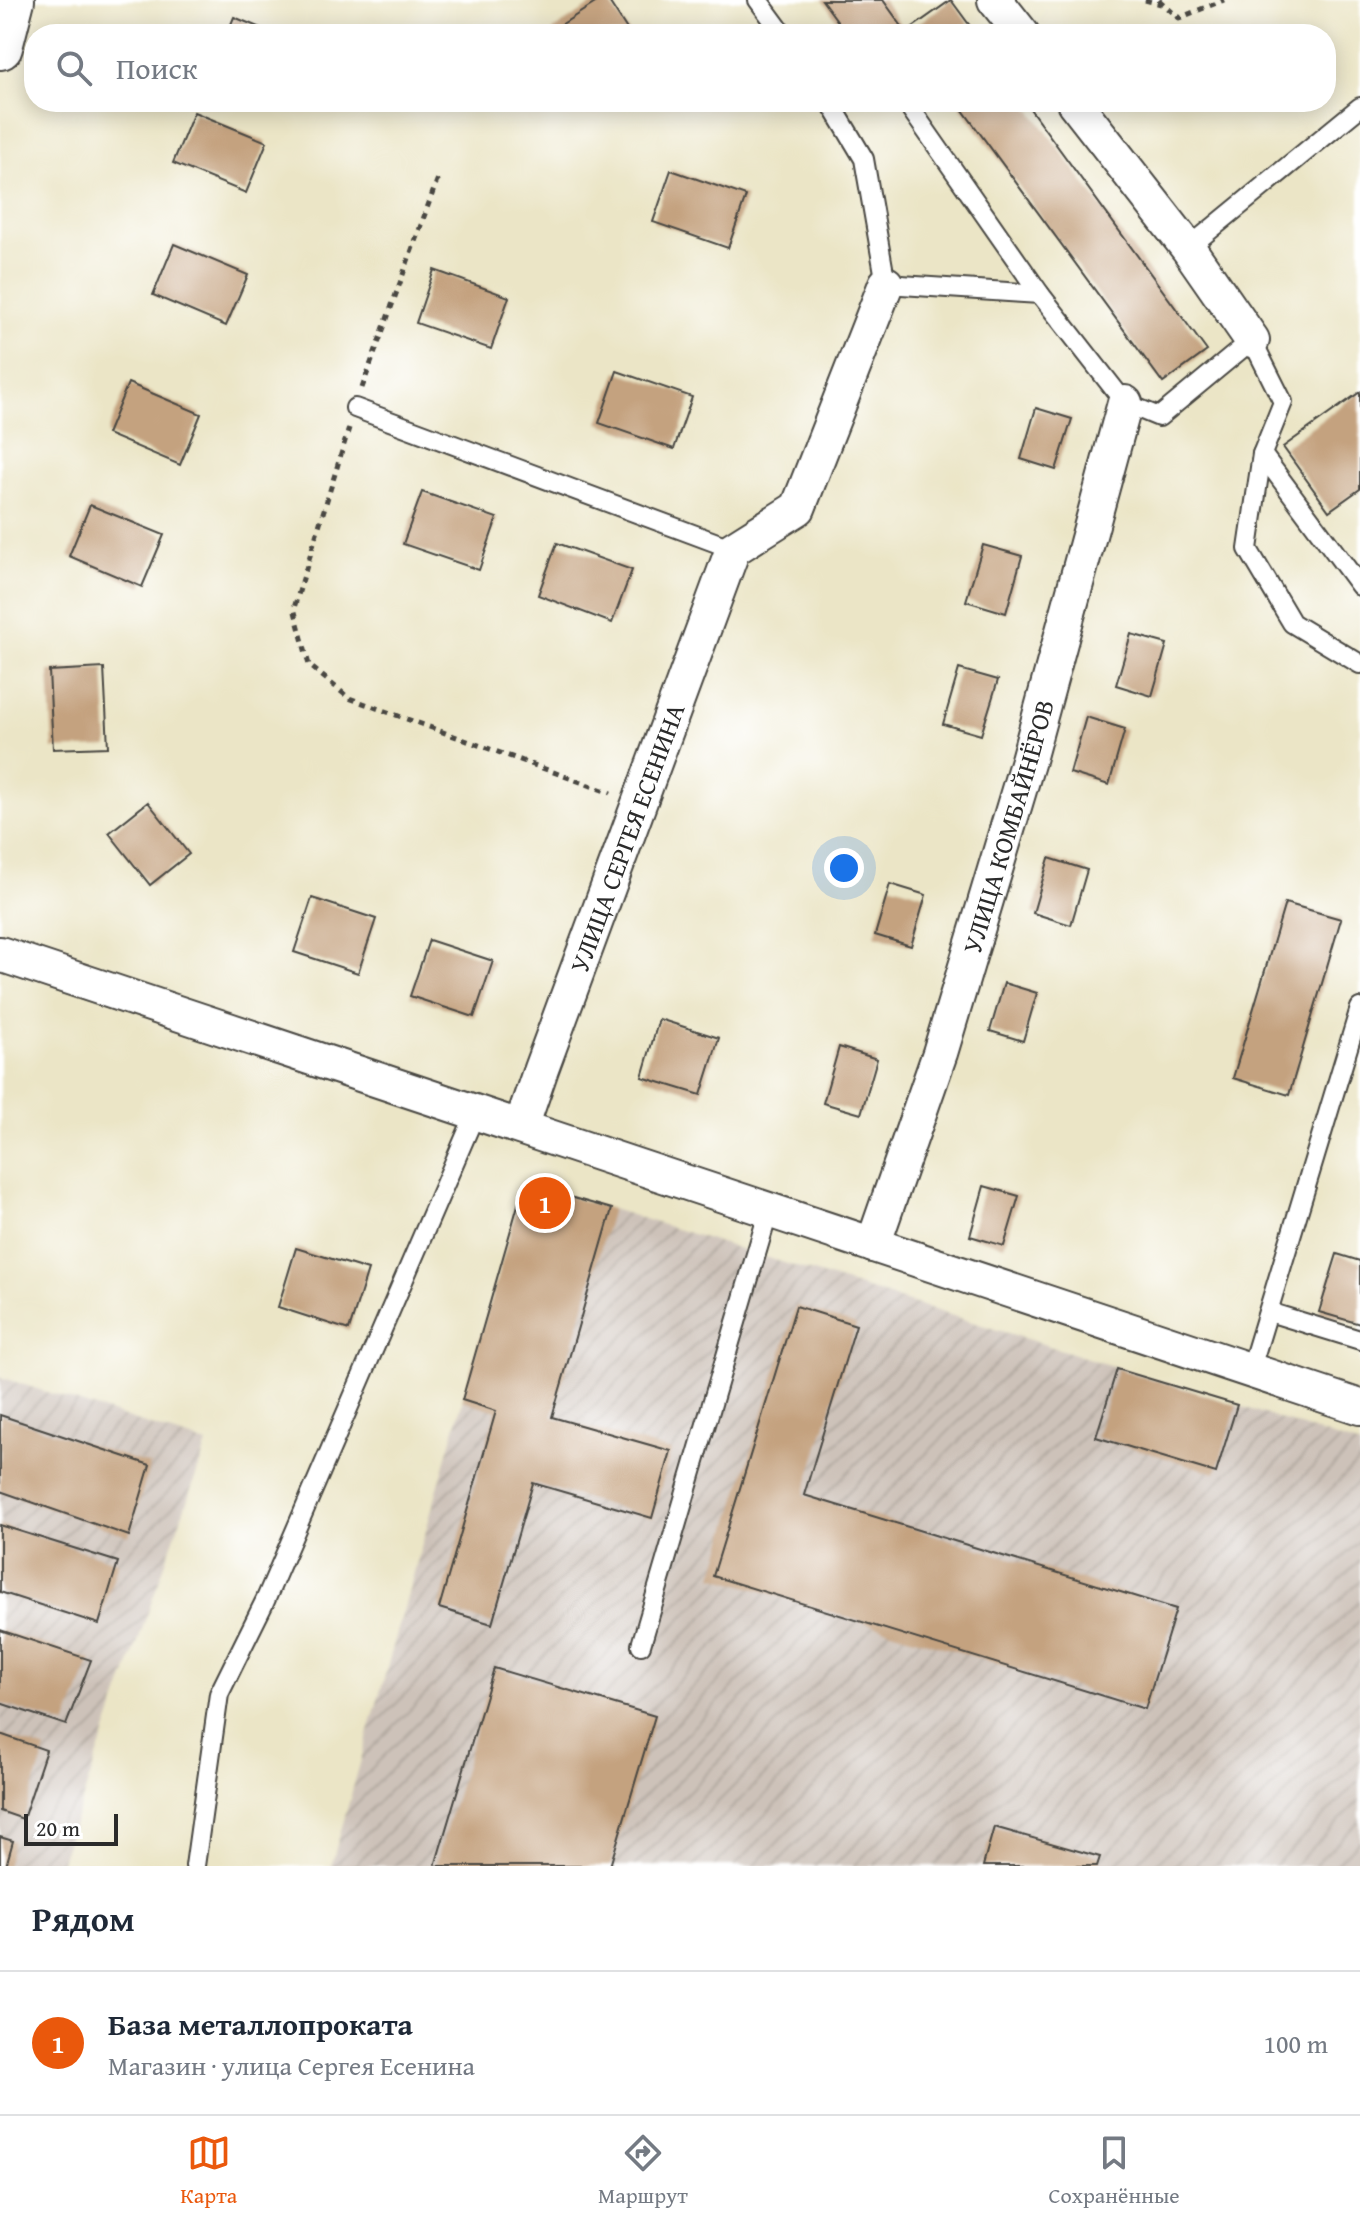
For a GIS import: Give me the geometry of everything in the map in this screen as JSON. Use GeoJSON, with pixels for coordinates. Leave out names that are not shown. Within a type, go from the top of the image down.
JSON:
{"type":"FeatureCollection","features":[{"type":"Feature","properties":{"kind":"main road"},"geometry":{"type":"LineString","coordinates":[[0,47],[12,0]]}},
{"type":"Feature","properties":{"kind":"street"},"geometry":{"type":"LineString","coordinates":[[995,0],[1014,24]]}},
{"type":"Feature","properties":{"kind":"street"},"geometry":{"type":"LineString","coordinates":[[1082,112],[1188,248],[1252,340]]}},
{"type":"Feature","properties":{"kind":"street"},"geometry":{"type":"LineString","coordinates":[[733,549],[798,508],[886,284]]}},
{"type":"Feature","properties":{"kind":"street","name":"УЛИЦА КОМБАЙНЁРОВ"},"geometry":{"type":"LineString","coordinates":[[873,1245],[940,1053],[1028,760],[1125,403]]}},
{"type":"Feature","properties":{"kind":"street","name":"УЛИЦА СЕРГЕЯ ЕСЕНИНА"},"geometry":{"type":"LineString","coordinates":[[521,1127],[733,549]]}},
{"type":"Feature","properties":{"kind":"street"},"geometry":{"type":"LineString","coordinates":[[0,954],[1360,1407]]}},
{"type":"Feature","properties":{"kind":"lane"},"geometry":{"type":"LineString","coordinates":[[758,0],[776,24]]}},
{"type":"Feature","properties":{"kind":"lane"},"geometry":{"type":"LineString","coordinates":[[1188,248],[1360,107]]}},
{"type":"Feature","properties":{"kind":"lane"},"geometry":{"type":"LineString","coordinates":[[836,112],[864,159],[886,284],[1040,294]]}},
{"type":"Feature","properties":{"kind":"lane"},"geometry":{"type":"LineString","coordinates":[[913,112],[1040,294],[1125,403],[1159,417],[1252,340],[1283,402],[1262,454],[1248,549],[1292,623],[1360,664]]}},
{"type":"Feature","properties":{"kind":"lane"},"geometry":{"type":"LineString","coordinates":[[355,408],[733,549]]}},
{"type":"Feature","properties":{"kind":"lane"},"geometry":{"type":"LineString","coordinates":[[1262,454],[1360,586]]}},
{"type":"Feature","properties":{"kind":"lane"},"geometry":{"type":"LineString","coordinates":[[1250,1371],[1360,1008]]}},
{"type":"Feature","properties":{"kind":"lane"},"geometry":{"type":"LineString","coordinates":[[195,1866],[219,1694],[265,1601],[476,1112]]}},
{"type":"Feature","properties":{"kind":"lane"},"geometry":{"type":"LineString","coordinates":[[641,1645],[769,1210]]}},
{"type":"Feature","properties":{"kind":"lane"},"geometry":{"type":"LineString","coordinates":[[1269,1312],[1360,1340]]}},
{"type":"Feature","properties":{"kind":"path"},"geometry":{"type":"LineString","coordinates":[[1145,0],[1160,2],[1179,18],[1224,0]]}},
{"type":"Feature","properties":{"kind":"path"},"geometry":{"type":"LineString","coordinates":[[438,178],[355,408],[294,608],[309,665],[349,698],[639,803]]}},
{"type":"Feature","properties":{"kind":"shaded area"},"geometry":{"type":"Polygon","coordinates":[[[524,1184],[612,1209],[1360,1446],[1360,1866],[331,1866],[524,1184]]]}},
{"type":"Feature","properties":{"kind":"shaded area"},"geometry":{"type":"Polygon","coordinates":[[[0,1377],[207,1444],[59,1866],[0,1866],[0,1377]]]}},
{"type":"Feature","properties":{"kind":"building"},"geometry":{"type":"Polygon","coordinates":[[[600,0],[608,0],[624,24],[562,24],[600,0]]]}},
{"type":"Feature","properties":{"kind":"building"},"geometry":{"type":"Polygon","coordinates":[[[822,0],[883,0],[900,24],[840,24],[822,0]]]}},
{"type":"Feature","properties":{"kind":"building"},"geometry":{"type":"Polygon","coordinates":[[[951,0],[969,24],[917,24],[951,0]]]}},
{"type":"Feature","properties":{"kind":"building"},"geometry":{"type":"Polygon","coordinates":[[[234,17],[251,24],[231,24],[234,17]]]}},
{"type":"Feature","properties":{"kind":"building"},"geometry":{"type":"Polygon","coordinates":[[[194,112],[267,142],[246,193],[173,163],[194,112]]]}},
{"type":"Feature","properties":{"kind":"building"},"geometry":{"type":"Polygon","coordinates":[[[964,112],[1032,112],[1207,351],[1163,383],[964,112]]]}},
{"type":"Feature","properties":{"kind":"building"},"geometry":{"type":"Polygon","coordinates":[[[671,170],[746,196],[728,248],[653,222],[671,170]]]}},
{"type":"Feature","properties":{"kind":"building"},"geometry":{"type":"Polygon","coordinates":[[[174,244],[248,275],[226,326],[153,295],[174,244]]]}},
{"type":"Feature","properties":{"kind":"building"},"geometry":{"type":"Polygon","coordinates":[[[434,270],[509,297],[491,349],[416,323],[434,270]]]}},
{"type":"Feature","properties":{"kind":"building"},"geometry":{"type":"Polygon","coordinates":[[[617,371],[692,397],[674,449],[599,423],[617,371]]]}},
{"type":"Feature","properties":{"kind":"building"},"geometry":{"type":"Polygon","coordinates":[[[128,383],[201,414],[180,465],[107,434],[128,383]]]}},
{"type":"Feature","properties":{"kind":"building"},"geometry":{"type":"Polygon","coordinates":[[[1360,392],[1360,489],[1329,511],[1283,447],[1360,392]]]}},
{"type":"Feature","properties":{"kind":"building"},"geometry":{"type":"Polygon","coordinates":[[[1036,408],[1072,419],[1056,470],[1021,459],[1036,408]]]}},
{"type":"Feature","properties":{"kind":"building"},"geometry":{"type":"Polygon","coordinates":[[[422,492],[497,518],[479,570],[403,544],[422,492]]]}},
{"type":"Feature","properties":{"kind":"building"},"geometry":{"type":"Polygon","coordinates":[[[90,505],[164,535],[142,587],[69,556],[90,505]]]}},
{"type":"Feature","properties":{"kind":"building"},"geometry":{"type":"Polygon","coordinates":[[[557,543],[632,570],[612,623],[538,595],[557,543]]]}},
{"type":"Feature","properties":{"kind":"building"},"geometry":{"type":"Polygon","coordinates":[[[983,545],[1022,556],[1006,613],[966,601],[983,545]]]}},
{"type":"Feature","properties":{"kind":"building"},"geometry":{"type":"Polygon","coordinates":[[[1131,634],[1167,644],[1152,696],[1116,685],[1131,634]]]}},
{"type":"Feature","properties":{"kind":"building"},"geometry":{"type":"Polygon","coordinates":[[[104,668],[108,747],[53,749],[49,671],[104,668]]]}},
{"type":"Feature","properties":{"kind":"building"},"geometry":{"type":"Polygon","coordinates":[[[959,669],[998,680],[981,735],[943,724],[959,669]]]}},
{"type":"Feature","properties":{"kind":"building"},"geometry":{"type":"Polygon","coordinates":[[[1086,717],[1125,729],[1109,785],[1070,773],[1086,717]]]}},
{"type":"Feature","properties":{"kind":"building"},"geometry":{"type":"Polygon","coordinates":[[[148,802],[189,854],[150,885],[109,833],[148,802]]]}},
{"type":"Feature","properties":{"kind":"building"},"geometry":{"type":"Polygon","coordinates":[[[1049,858],[1087,870],[1071,925],[1033,913],[1049,858]]]}},
{"type":"Feature","properties":{"kind":"building"},"geometry":{"type":"Polygon","coordinates":[[[890,884],[926,895],[911,946],[875,935],[890,884]]]}},
{"type":"Feature","properties":{"kind":"building"},"geometry":{"type":"Polygon","coordinates":[[[312,898],[376,919],[358,973],[294,952],[312,898]]]}},
{"type":"Feature","properties":{"kind":"building"},"geometry":{"type":"Polygon","coordinates":[[[1285,903],[1341,919],[1289,1095],[1233,1078],[1285,903]]]}},
{"type":"Feature","properties":{"kind":"building"},"geometry":{"type":"Polygon","coordinates":[[[429,940],[493,961],[474,1017],[410,996],[429,940]]]}},
{"type":"Feature","properties":{"kind":"building"},"geometry":{"type":"Polygon","coordinates":[[[1004,983],[1037,993],[1023,1041],[990,1031],[1004,983]]]}},
{"type":"Feature","properties":{"kind":"building"},"geometry":{"type":"Polygon","coordinates":[[[659,1019],[719,1038],[701,1095],[642,1077],[659,1019]]]}},
{"type":"Feature","properties":{"kind":"building"},"geometry":{"type":"Polygon","coordinates":[[[839,1047],[877,1059],[861,1114],[823,1103],[839,1047]]]}},
{"type":"Feature","properties":{"kind":"building"},"geometry":{"type":"Polygon","coordinates":[[[524,1184],[612,1209],[552,1417],[671,1451],[652,1518],[533,1483],[492,1624],[439,1608],[496,1411],[462,1400],[524,1184]]]}},
{"type":"Feature","properties":{"kind":"building"},"geometry":{"type":"Polygon","coordinates":[[[984,1186],[1019,1196],[1004,1246],[970,1236],[984,1186]]]}},
{"type":"Feature","properties":{"kind":"building"},"geometry":{"type":"Polygon","coordinates":[[[296,1248],[368,1270],[349,1330],[278,1307],[296,1248]]]}},
{"type":"Feature","properties":{"kind":"building"},"geometry":{"type":"Polygon","coordinates":[[[1337,1254],[1360,1261],[1360,1324],[1319,1312],[1337,1254]]]}},
{"type":"Feature","properties":{"kind":"building"},"geometry":{"type":"Polygon","coordinates":[[[796,1306],[856,1325],[804,1495],[1176,1609],[1145,1709],[713,1576],[796,1306]]]}},
{"type":"Feature","properties":{"kind":"building"},"geometry":{"type":"Polygon","coordinates":[[[1117,1369],[1237,1405],[1216,1473],[1096,1437],[1117,1369]]]}},
{"type":"Feature","properties":{"kind":"building"},"geometry":{"type":"Polygon","coordinates":[[[0,1415],[150,1465],[129,1536],[0,1491],[0,1415]]]}},
{"type":"Feature","properties":{"kind":"building"},"geometry":{"type":"Polygon","coordinates":[[[0,1525],[118,1562],[99,1624],[0,1592],[0,1525]]]}},
{"type":"Feature","properties":{"kind":"building"},"geometry":{"type":"Polygon","coordinates":[[[0,1630],[91,1660],[66,1725],[0,1703],[0,1630]]]}},
{"type":"Feature","properties":{"kind":"building"},"geometry":{"type":"Polygon","coordinates":[[[494,1668],[655,1716],[610,1866],[435,1866],[494,1668]]]}},
{"type":"Feature","properties":{"kind":"building"},"geometry":{"type":"Polygon","coordinates":[[[0,1734],[46,1750],[23,1819],[0,1811],[0,1734]]]}},
{"type":"Feature","properties":{"kind":"building"},"geometry":{"type":"Polygon","coordinates":[[[994,1827],[1100,1857],[1097,1866],[983,1866],[994,1827]]]}},
{"type":"Feature","properties":{"kind":"building"},"geometry":{"type":"Polygon","coordinates":[[[0,1837],[13,1841],[6,1866],[0,1866],[0,1837]]]}},
{"type":"Feature","properties":{"kind":"place","name":"База металлопроката"},"geometry":{"type":"Point","coordinates":[545,1203]}}]}
